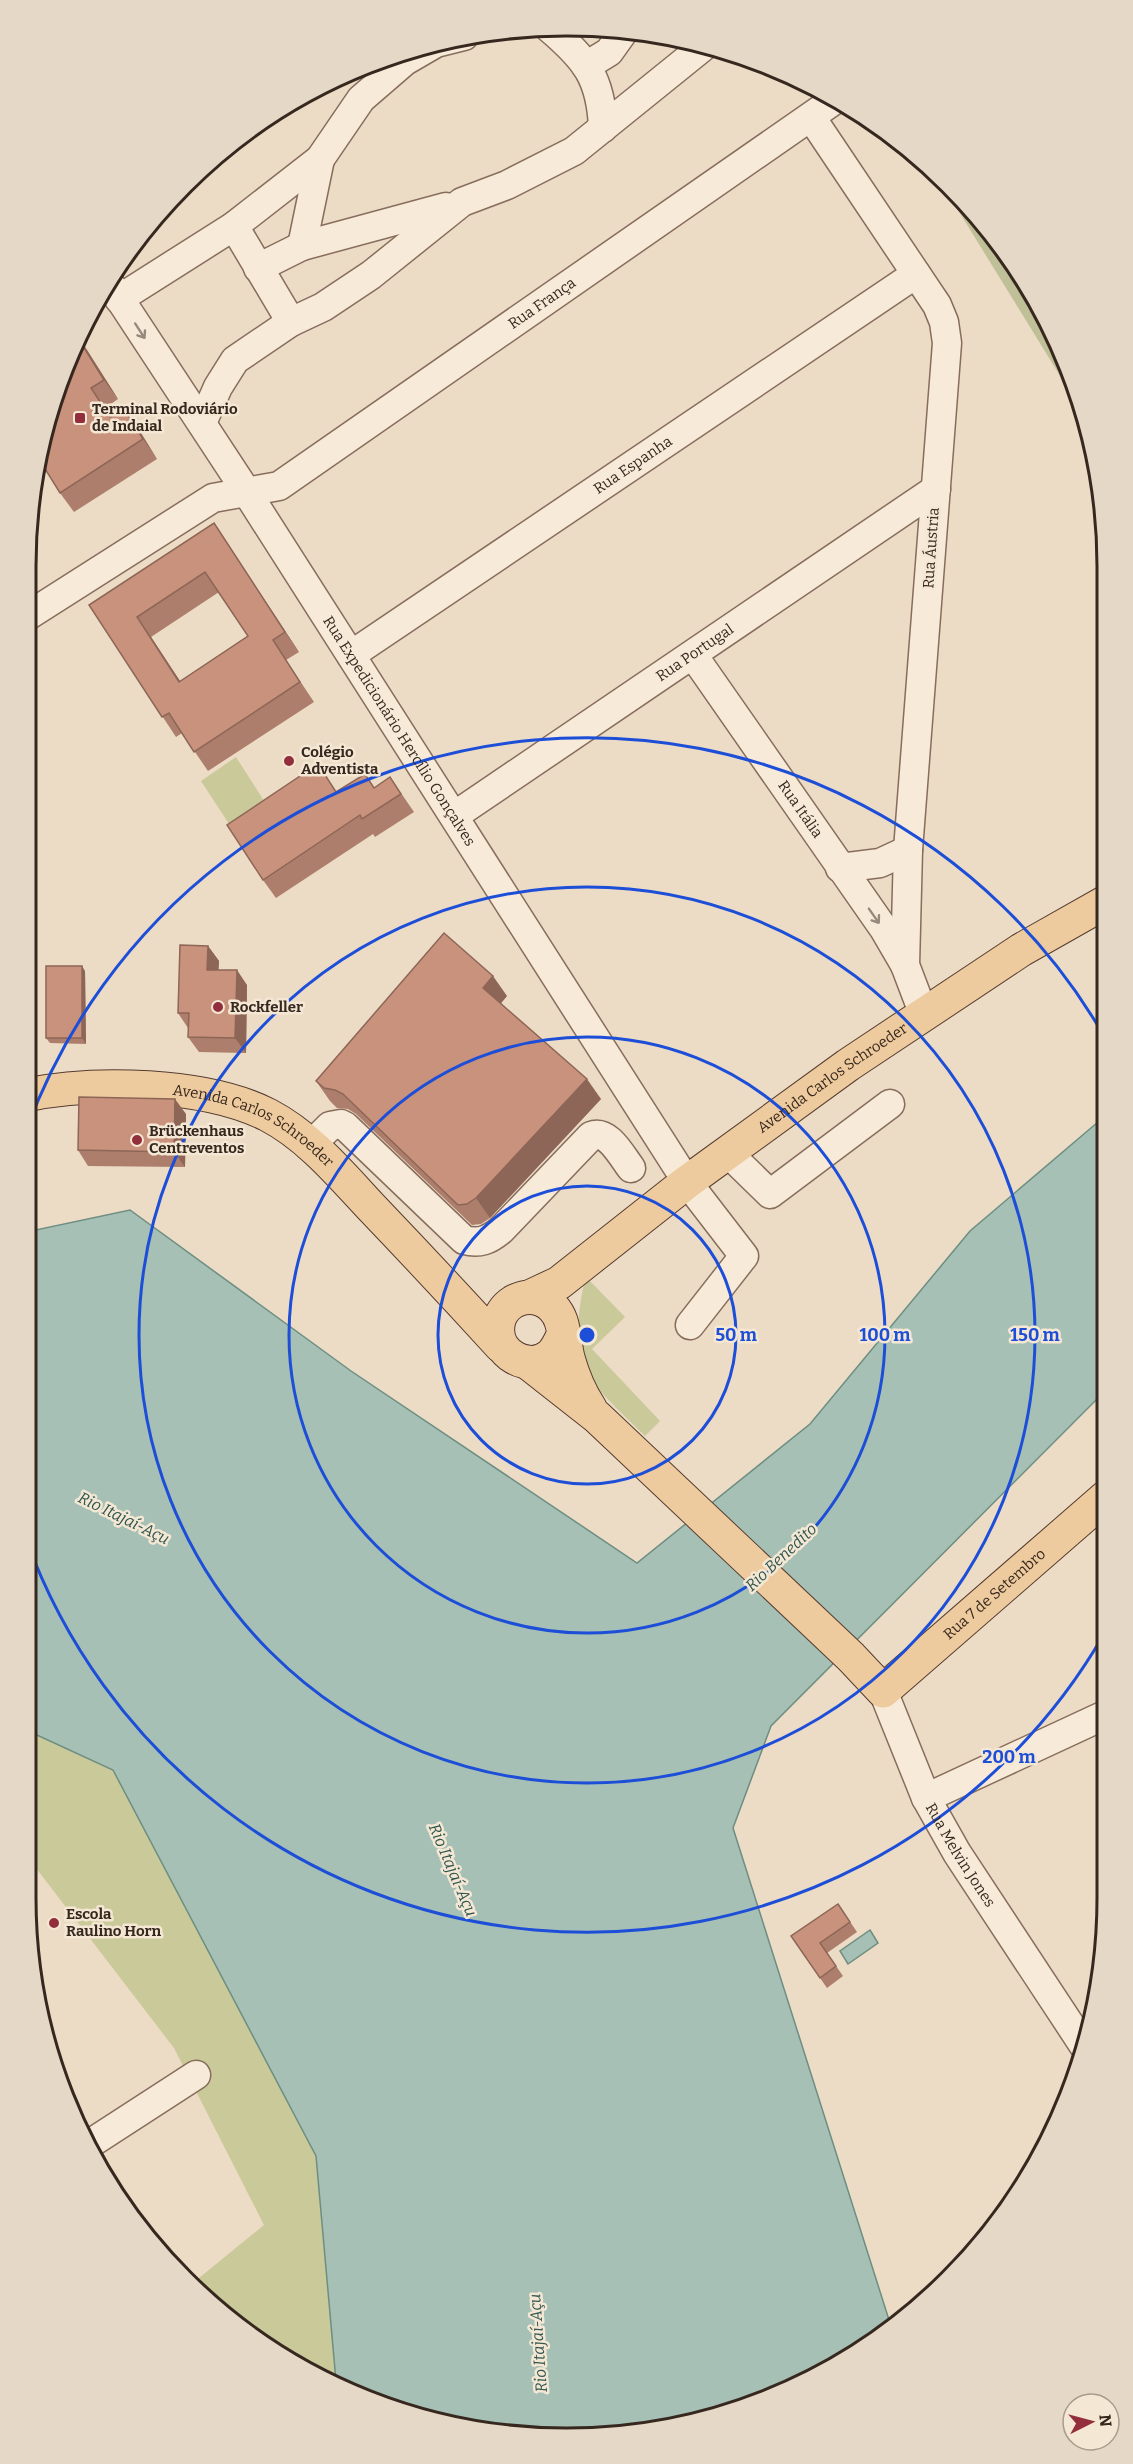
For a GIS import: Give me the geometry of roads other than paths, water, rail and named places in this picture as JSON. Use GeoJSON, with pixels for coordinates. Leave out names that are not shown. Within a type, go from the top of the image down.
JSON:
{"type":"FeatureCollection","features":[{"type":"Feature","properties":{"kind":"main road","name":"Avenida Carlos Schroeder"},"geometry":{"type":"LineString","coordinates":[[433,1272],[452,1285],[474,1294],[496,1299],[524,1298],[545,1291],[574,1272],[687,1182],[848,1065],[1021,950],[1097,907]]}},
{"type":"Feature","properties":{"kind":"main road","name":"Avenida Carlos Schroeder"},"geometry":{"type":"LineString","coordinates":[[36,1094],[84,1088],[183,1091],[251,1107],[270,1116],[312,1144],[514,1354],[597,1417]]}},
{"type":"Feature","properties":{"kind":"main road"},"geometry":{"type":"LineString","coordinates":[[574,1272],[566,1288],[562,1329],[558,1347],[549,1356],[539,1361],[514,1354],[498,1335],[498,1324],[502,1313],[509,1305],[524,1298],[538,1298],[549,1304],[557,1312],[562,1329],[575,1380],[597,1417]]}},
{"type":"Feature","properties":{"kind":"main road","name":"Rua Melvin Jones"},"geometry":{"type":"LineString","coordinates":[[597,1417],[851,1657],[883,1691]]}},
{"type":"Feature","properties":{"kind":"main road","name":"Rua 7 de Setembro"},"geometry":{"type":"LineString","coordinates":[[883,1691],[1097,1505]]}},
{"type":"Feature","properties":{"kind":"street"},"geometry":{"type":"LineString","coordinates":[[559,36],[586,66],[600,93],[603,128]]}},
{"type":"Feature","properties":{"kind":"street"},"geometry":{"type":"LineString","coordinates":[[586,66],[609,52],[618,39]]}},
{"type":"Feature","properties":{"kind":"street"},"geometry":{"type":"LineString","coordinates":[[258,267],[302,246],[462,202],[507,185],[574,152],[695,52]]}},
{"type":"Feature","properties":{"kind":"street"},"geometry":{"type":"LineString","coordinates":[[114,290],[234,226],[320,159],[361,99],[404,61]]}},
{"type":"Feature","properties":{"kind":"street","name":"Rua Áustria"},"geometry":{"type":"LineString","coordinates":[[822,109],[916,274],[937,305],[944,322],[947,343],[908,850],[905,965],[924,1014]]}},
{"type":"Feature","properties":{"kind":"street","name":"Rua França"},"geometry":{"type":"LineString","coordinates":[[36,611],[213,498],[279,486],[822,109]]}},
{"type":"Feature","properties":{"kind":"street"},"geometry":{"type":"LineString","coordinates":[[302,246],[320,159]]}},
{"type":"Feature","properties":{"kind":"street"},"geometry":{"type":"LineString","coordinates":[[202,423],[218,387],[235,360],[291,322],[323,307],[371,275],[462,202]]}},
{"type":"Feature","properties":{"kind":"street"},"geometry":{"type":"LineString","coordinates":[[234,226],[291,322]]}},
{"type":"Feature","properties":{"kind":"street","name":"Rua Espanha"},"geometry":{"type":"LineString","coordinates":[[351,655],[916,274]]}},
{"type":"Feature","properties":{"kind":"street","name":"Rua Expedicionário Hercílio Gonçalves"},"geometry":{"type":"LineString","coordinates":[[114,290],[246,491],[687,1182],[744,1256],[690,1326]]}},
{"type":"Feature","properties":{"kind":"street","name":"Rua Portugal"},"geometry":{"type":"LineString","coordinates":[[454,816],[936,489]]}},
{"type":"Feature","properties":{"kind":"street","name":"Rua Itália"},"geometry":{"type":"LineString","coordinates":[[693,655],[884,929],[905,965]]}},
{"type":"Feature","properties":{"kind":"street"},"geometry":{"type":"LineString","coordinates":[[840,868],[880,863],[908,850]]}},
{"type":"Feature","properties":{"kind":"street"},"geometry":{"type":"LineString","coordinates":[[728,1153],[770,1194],[890,1104]]}},
{"type":"Feature","properties":{"kind":"street"},"geometry":{"type":"LineString","coordinates":[[312,1144],[330,1126],[341,1124],[464,1240],[476,1243],[489,1239],[501,1230],[591,1136],[598,1133],[605,1135],[631,1168]]}},
{"type":"Feature","properties":{"kind":"street","name":"Rua Melvin Jones"},"geometry":{"type":"LineString","coordinates":[[883,1691],[926,1798],[957,1853],[1078,2037]]}},
{"type":"Feature","properties":{"kind":"street"},"geometry":{"type":"LineString","coordinates":[[926,1798],[1097,1719]]}},
{"type":"Feature","properties":{"kind":"street"},"geometry":{"type":"LineString","coordinates":[[95,2140],[196,2075]]}},
{"type":"Feature","properties":{"kind":"water"},"geometry":{"type":"Polygon","coordinates":[[[1097,1123],[1097,1399],[771,1726],[733,1828],[889,2318],[832,2357],[770,2388],[704,2410],[670,2418],[601,2427],[532,2427],[463,2418],[396,2400],[335,2375],[316,2156],[113,1770],[36,1735],[36,1230],[130,1210],[351,1371],[637,1563],[810,1424],[970,1231],[1097,1123]]]}},
{"type":"Feature","properties":{"kind":"water"},"geometry":{"type":"Polygon","coordinates":[[[870,1930],[878,1943],[848,1964],[840,1951],[870,1930]]]}},
{"type":"Feature","properties":{"kind":"place","name":"Terminal Rodoviário de Indaial"},"geometry":{"type":"Point","coordinates":[80,418]}},
{"type":"Feature","properties":{"kind":"place","name":"Colégio Adventista"},"geometry":{"type":"Point","coordinates":[289,761]}},
{"type":"Feature","properties":{"kind":"place","name":"Rockfeller"},"geometry":{"type":"Point","coordinates":[218,1007]}},
{"type":"Feature","properties":{"kind":"place","name":"Brückenhaus Centreventos"},"geometry":{"type":"Point","coordinates":[137,1140]}},
{"type":"Feature","properties":{"kind":"place","name":"Escola Raulino Horn"},"geometry":{"type":"Point","coordinates":[54,1923]}},
{"type":"Feature","properties":{"kind":"water label","name":"Rio Itajaí-Açu"},"geometry":{"type":"Point","coordinates":[124,1518]}},
{"type":"Feature","properties":{"kind":"water label","name":"Rio Benedito"},"geometry":{"type":"Point","coordinates":[781,1557]}},
{"type":"Feature","properties":{"kind":"water label","name":"Rio Itajaí-Açu"},"geometry":{"type":"Point","coordinates":[453,1870]}},
{"type":"Feature","properties":{"kind":"water label","name":"Rio Itajaí-Açu"},"geometry":{"type":"Point","coordinates":[538,2343]}}]}
